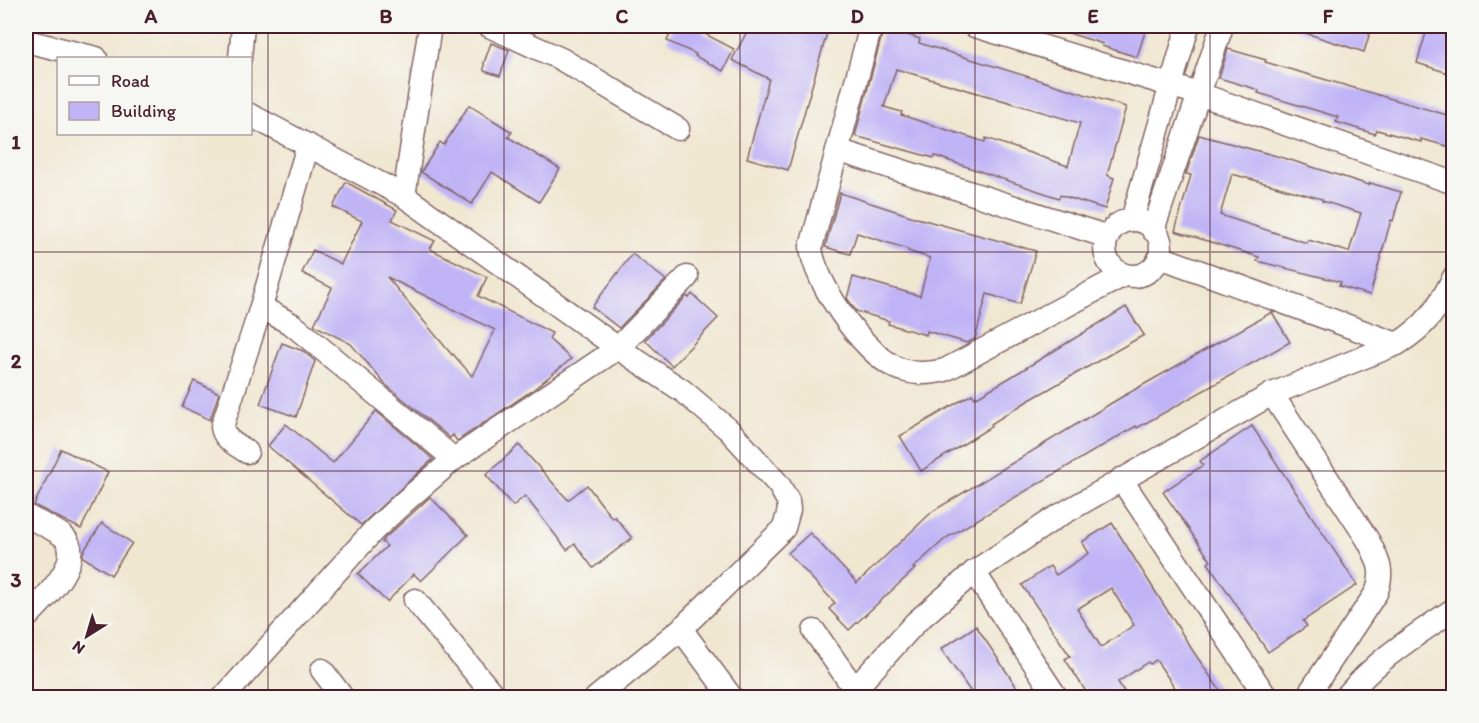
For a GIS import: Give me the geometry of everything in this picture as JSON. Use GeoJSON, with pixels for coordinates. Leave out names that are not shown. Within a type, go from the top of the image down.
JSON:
{"type":"FeatureCollection","features":[{"type":"Feature","properties":{"kind":"street"},"geometry":{"type":"LineString","coordinates":[[240,57],[243,26]]}},
{"type":"Feature","properties":{"kind":"street"},"geometry":{"type":"LineString","coordinates":[[404,196],[430,26]]}},
{"type":"Feature","properties":{"kind":"street"},"geometry":{"type":"LineString","coordinates":[[489,26],[561,59],[678,129]]}},
{"type":"Feature","properties":{"kind":"street"},"geometry":{"type":"LineString","coordinates":[[871,26],[811,247],[815,267],[840,311],[875,354],[895,367],[912,372],[928,374],[945,370],[1124,275],[1142,275],[1149,271],[1160,257],[1161,247],[1159,238],[1153,230],[1147,225],[1132,220],[1118,225],[1108,237],[1106,255],[1110,263],[1124,275]]}},
{"type":"Feature","properties":{"kind":"street"},"geometry":{"type":"LineString","coordinates":[[975,26],[1199,94],[1454,183]]}},
{"type":"Feature","properties":{"kind":"street"},"geometry":{"type":"LineString","coordinates":[[1132,220],[1188,26]]}},
{"type":"Feature","properties":{"kind":"street"},"geometry":{"type":"LineString","coordinates":[[1153,230],[1222,26]]}},
{"type":"Feature","properties":{"kind":"street"},"geometry":{"type":"LineString","coordinates":[[26,41],[92,57]]}},
{"type":"Feature","properties":{"kind":"street"},"geometry":{"type":"LineString","coordinates":[[252,116],[404,196],[618,348],[683,391],[729,430],[779,485],[788,501],[789,510],[784,528],[681,628],[596,698]]}},
{"type":"Feature","properties":{"kind":"street"},"geometry":{"type":"LineString","coordinates":[[247,452],[226,439],[222,427],[261,307],[308,145]]}},
{"type":"Feature","properties":{"kind":"street"},"geometry":{"type":"LineString","coordinates":[[837,150],[1108,237]]}},
{"type":"Feature","properties":{"kind":"street"},"geometry":{"type":"LineString","coordinates":[[1160,257],[1397,344]]}},
{"type":"Feature","properties":{"kind":"street"},"geometry":{"type":"LineString","coordinates":[[223,698],[374,530],[454,459],[618,348],[687,277]]}},
{"type":"Feature","properties":{"kind":"street"},"geometry":{"type":"LineString","coordinates":[[814,631],[858,693],[916,622],[974,572],[1055,518],[1272,393],[1397,344],[1412,335],[1435,312],[1454,277]]}},
{"type":"Feature","properties":{"kind":"street"},"geometry":{"type":"LineString","coordinates":[[261,307],[294,325],[454,459]]}},
{"type":"Feature","properties":{"kind":"street"},"geometry":{"type":"LineString","coordinates":[[1272,393],[1368,540],[1379,563],[1381,574],[1376,593],[1306,698]]}},
{"type":"Feature","properties":{"kind":"street"},"geometry":{"type":"LineString","coordinates":[[1121,479],[1267,698]]}},
{"type":"Feature","properties":{"kind":"street"},"geometry":{"type":"LineString","coordinates":[[26,516],[64,537],[70,551],[68,568],[26,618]]}},
{"type":"Feature","properties":{"kind":"street"},"geometry":{"type":"LineString","coordinates":[[974,572],[1057,698]]}},
{"type":"Feature","properties":{"kind":"street"},"geometry":{"type":"LineString","coordinates":[[415,600],[496,698]]}},
{"type":"Feature","properties":{"kind":"street"},"geometry":{"type":"LineString","coordinates":[[1345,698],[1366,673],[1387,655],[1454,609]]}},
{"type":"Feature","properties":{"kind":"street"},"geometry":{"type":"LineString","coordinates":[[681,628],[732,698]]}},
{"type":"Feature","properties":{"kind":"street"},"geometry":{"type":"LineString","coordinates":[[322,670],[343,698]]}},
{"type":"Feature","properties":{"kind":"building"},"geometry":{"type":"Polygon","coordinates":[[[674,26],[706,26],[703,33],[734,49],[723,71],[695,56],[696,54],[667,41],[674,26]]]}},
{"type":"Feature","properties":{"kind":"building"},"geometry":{"type":"Polygon","coordinates":[[[750,26],[829,26],[788,170],[747,158],[769,79],[732,60],[750,26]]]}},
{"type":"Feature","properties":{"kind":"building"},"geometry":{"type":"Polygon","coordinates":[[[1059,26],[1147,26],[1137,57],[1059,30],[1059,26]]]}},
{"type":"Feature","properties":{"kind":"building"},"geometry":{"type":"Polygon","coordinates":[[[1297,26],[1372,26],[1364,52],[1296,30],[1297,26]]]}},
{"type":"Feature","properties":{"kind":"building"},"geometry":{"type":"Polygon","coordinates":[[[1428,26],[1454,30],[1454,75],[1417,63],[1428,26]]]}},
{"type":"Feature","properties":{"kind":"building"},"geometry":{"type":"Polygon","coordinates":[[[884,27],[920,39],[919,43],[1126,107],[1107,175],[1114,178],[1105,209],[1060,195],[1059,198],[935,156],[934,158],[855,136],[884,27]],[[896,69],[884,107],[902,112],[901,115],[985,142],[986,138],[1068,166],[1080,123],[896,69]]]}},
{"type":"Feature","properties":{"kind":"building"},"geometry":{"type":"Polygon","coordinates":[[[491,43],[509,50],[500,76],[484,71],[484,63],[491,43]]]}},
{"type":"Feature","properties":{"kind":"building"},"geometry":{"type":"Polygon","coordinates":[[[1228,49],[1454,117],[1454,148],[1377,130],[1375,134],[1336,122],[1338,117],[1258,93],[1259,90],[1219,78],[1228,49]]]}},
{"type":"Feature","properties":{"kind":"building"},"geometry":{"type":"Polygon","coordinates":[[[469,105],[512,132],[508,137],[560,169],[539,202],[492,172],[472,204],[421,172],[440,142],[444,145],[469,105]]]}},
{"type":"Feature","properties":{"kind":"building"},"geometry":{"type":"Polygon","coordinates":[[[1199,135],[1284,158],[1369,185],[1370,183],[1401,192],[1370,295],[1339,286],[1341,282],[1257,261],[1259,257],[1175,231],[1191,175],[1186,174],[1199,135]],[[1232,174],[1220,215],[1307,243],[1308,240],[1349,252],[1361,213],[1322,201],[1322,199],[1232,174]]]}},
{"type":"Feature","properties":{"kind":"building"},"geometry":{"type":"Polygon","coordinates":[[[346,182],[397,210],[392,220],[435,241],[430,249],[487,277],[478,296],[552,333],[549,339],[571,359],[534,389],[457,441],[453,435],[450,438],[385,384],[351,344],[314,325],[332,288],[302,273],[313,250],[341,264],[362,221],[333,207],[346,182]],[[387,277],[472,376],[495,330],[387,277]]]}},
{"type":"Feature","properties":{"kind":"building"},"geometry":{"type":"Polygon","coordinates":[[[840,193],[917,218],[1036,251],[1020,304],[987,294],[975,339],[967,343],[927,331],[926,335],[888,324],[889,321],[856,311],[847,298],[853,277],[920,296],[930,258],[857,233],[850,254],[825,247],[840,193]]]}},
{"type":"Feature","properties":{"kind":"building"},"geometry":{"type":"Polygon","coordinates":[[[632,254],[666,280],[619,328],[592,307],[632,254]]]}},
{"type":"Feature","properties":{"kind":"building"},"geometry":{"type":"Polygon","coordinates":[[[692,294],[718,318],[672,366],[645,340],[687,296],[689,298],[692,294]]]}},
{"type":"Feature","properties":{"kind":"building"},"geometry":{"type":"Polygon","coordinates":[[[1126,307],[1144,335],[1026,402],[921,471],[900,436],[972,394],[975,398],[1126,307]]]}},
{"type":"Feature","properties":{"kind":"building"},"geometry":{"type":"Polygon","coordinates":[[[1272,312],[1290,342],[1137,428],[1136,426],[946,538],[849,630],[829,609],[835,603],[788,553],[810,533],[857,583],[933,511],[1120,398],[1272,312]]]}},
{"type":"Feature","properties":{"kind":"building"},"geometry":{"type":"Polygon","coordinates":[[[282,343],[303,351],[315,361],[296,417],[260,404],[282,343]]]}},
{"type":"Feature","properties":{"kind":"building"},"geometry":{"type":"Polygon","coordinates":[[[194,381],[219,393],[210,420],[182,407],[194,381]]]}},
{"type":"Feature","properties":{"kind":"building"},"geometry":{"type":"Polygon","coordinates":[[[376,411],[433,459],[361,525],[268,446],[286,424],[333,463],[376,411]]]}},
{"type":"Feature","properties":{"kind":"building"},"geometry":{"type":"Polygon","coordinates":[[[1252,426],[1357,585],[1303,621],[1307,626],[1268,652],[1208,563],[1211,561],[1163,492],[1203,465],[1200,461],[1252,426]]]}},
{"type":"Feature","properties":{"kind":"building"},"geometry":{"type":"Polygon","coordinates":[[[519,445],[568,500],[587,485],[612,518],[615,517],[632,538],[593,568],[575,544],[567,550],[525,496],[513,506],[486,475],[519,445]]]}},
{"type":"Feature","properties":{"kind":"building"},"geometry":{"type":"Polygon","coordinates":[[[61,449],[108,472],[81,529],[34,505],[61,449]]]}},
{"type":"Feature","properties":{"kind":"building"},"geometry":{"type":"Polygon","coordinates":[[[430,497],[468,535],[421,581],[414,574],[387,602],[358,574],[387,546],[382,542],[384,539],[430,497]]]}},
{"type":"Feature","properties":{"kind":"building"},"geometry":{"type":"Polygon","coordinates":[[[102,523],[132,543],[111,575],[83,557],[83,552],[102,523]]]}},
{"type":"Feature","properties":{"kind":"building"},"geometry":{"type":"Polygon","coordinates":[[[1112,523],[1225,698],[1182,698],[1156,660],[1150,664],[1148,662],[1118,682],[1128,698],[1090,698],[1065,659],[1070,656],[1022,585],[1050,566],[1056,575],[1089,553],[1082,542],[1112,523]],[[1111,588],[1077,609],[1101,647],[1134,625],[1111,588]]]}},
{"type":"Feature","properties":{"kind":"building"},"geometry":{"type":"Polygon","coordinates":[[[976,626],[1023,698],[975,698],[941,649],[976,626]]]}}]}
